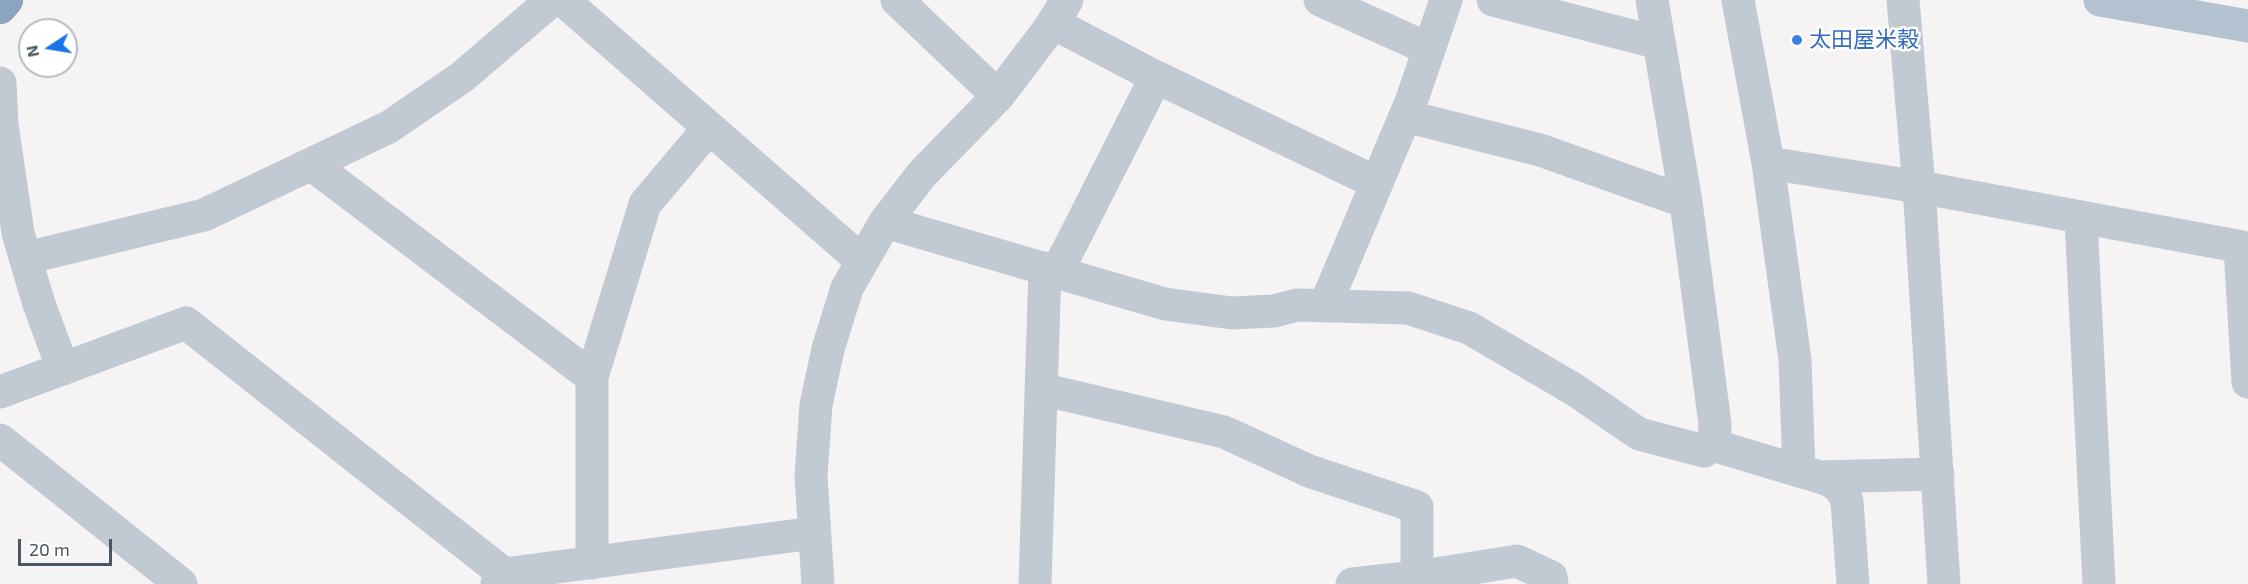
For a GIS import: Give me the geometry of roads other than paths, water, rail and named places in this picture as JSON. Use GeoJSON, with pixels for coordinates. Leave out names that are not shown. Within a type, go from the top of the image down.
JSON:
{"type":"FeatureCollection","features":[{"type":"Feature","properties":{"kind":"highway"},"geometry":{"type":"LineString","coordinates":[[0,7],[6,0]]}},
{"type":"Feature","properties":{"kind":"main road"},"geometry":{"type":"LineString","coordinates":[[2100,0],[2248,26]]}},
{"type":"Feature","properties":{"kind":"street"},"geometry":{"type":"LineString","coordinates":[[26,258],[204,215],[311,164],[398,121],[462,77],[552,0]]}},
{"type":"Feature","properties":{"kind":"street"},"geometry":{"type":"LineString","coordinates":[[563,0],[862,261]]}},
{"type":"Feature","properties":{"kind":"street"},"geometry":{"type":"LineString","coordinates":[[897,0],[998,96]]}},
{"type":"Feature","properties":{"kind":"street"},"geometry":{"type":"LineString","coordinates":[[1320,0],[1429,50]]}},
{"type":"Feature","properties":{"kind":"street"},"geometry":{"type":"LineString","coordinates":[[1325,306],[1405,116],[1446,0]]}},
{"type":"Feature","properties":{"kind":"street"},"geometry":{"type":"LineString","coordinates":[[1493,0],[1659,43]]}},
{"type":"Feature","properties":{"kind":"street"},"geometry":{"type":"LineString","coordinates":[[885,222],[1165,304],[1232,313],[1274,311],[1297,305],[1408,308],[1469,328],[1575,390],[1639,434],[1704,451],[1714,440],[1715,424],[1686,202],[1652,0]]}},
{"type":"Feature","properties":{"kind":"street"},"geometry":{"type":"LineString","coordinates":[[1738,0],[1767,163],[1810,474]]}},
{"type":"Feature","properties":{"kind":"street"},"geometry":{"type":"LineString","coordinates":[[1903,0],[1919,187],[1944,584]]}},
{"type":"Feature","properties":{"kind":"street"},"geometry":{"type":"LineString","coordinates":[[818,584],[811,476],[816,405],[828,349],[848,288],[885,222],[922,174],[998,96],[1060,11],[1156,77],[1377,183]]}},
{"type":"Feature","properties":{"kind":"street"},"geometry":{"type":"LineString","coordinates":[[1035,584],[1041,389],[1051,270],[1156,77]]}},
{"type":"Feature","properties":{"kind":"street"},"geometry":{"type":"LineString","coordinates":[[0,84],[2,125],[18,233],[39,304],[63,369]]}},
{"type":"Feature","properties":{"kind":"street"},"geometry":{"type":"LineString","coordinates":[[1405,116],[1540,150],[1686,202]]}},
{"type":"Feature","properties":{"kind":"street"},"geometry":{"type":"LineString","coordinates":[[592,563],[592,377],[645,204],[709,128]]}},
{"type":"Feature","properties":{"kind":"street"},"geometry":{"type":"LineString","coordinates":[[1767,163],[1919,187],[2081,219],[2244,247],[2248,382]]}},
{"type":"Feature","properties":{"kind":"street"},"geometry":{"type":"LineString","coordinates":[[311,164],[592,377]]}},
{"type":"Feature","properties":{"kind":"street"},"geometry":{"type":"LineString","coordinates":[[2081,219],[2099,584]]}},
{"type":"Feature","properties":{"kind":"street"},"geometry":{"type":"LineString","coordinates":[[0,392],[186,323],[500,579],[592,563],[814,533]]}},
{"type":"Feature","properties":{"kind":"street"},"geometry":{"type":"LineString","coordinates":[[1041,389],[1224,432],[1309,471],[1417,507],[1417,577]]}},
{"type":"Feature","properties":{"kind":"street"},"geometry":{"type":"LineString","coordinates":[[0,440],[181,584]]}},
{"type":"Feature","properties":{"kind":"street"},"geometry":{"type":"LineString","coordinates":[[1709,444],[1835,483],[1844,492],[1847,502],[1853,584]]}},
{"type":"Feature","properties":{"kind":"street"},"geometry":{"type":"LineString","coordinates":[[1810,474],[1938,474]]}},
{"type":"Feature","properties":{"kind":"street"},"geometry":{"type":"LineString","coordinates":[[1352,584],[1417,577],[1516,561],[1551,577],[1552,584]]}},
{"type":"Feature","properties":{"kind":"place","name":"太田屋米穀"},"geometry":{"type":"Point","coordinates":[1797,40]}}]}
